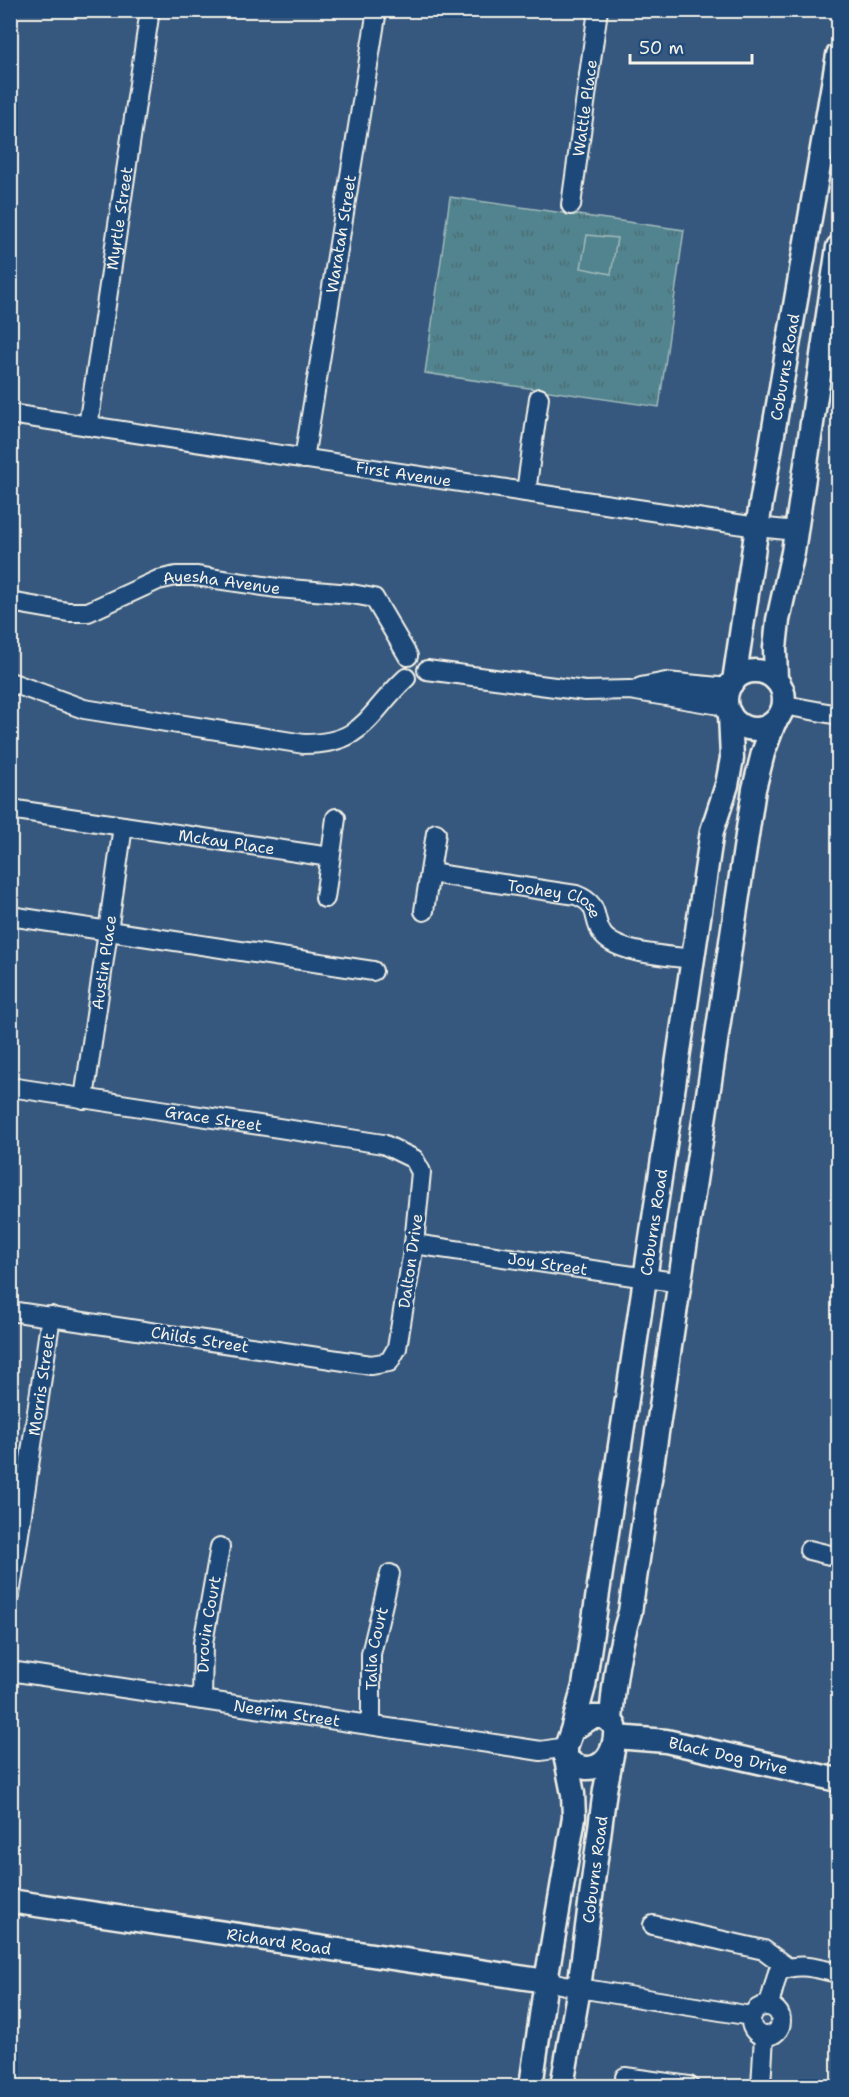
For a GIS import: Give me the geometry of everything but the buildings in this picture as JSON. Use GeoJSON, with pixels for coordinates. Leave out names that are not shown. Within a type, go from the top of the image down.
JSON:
{"type":"FeatureCollection","features":[{"type":"Feature","properties":{"kind":"street","name":"Myrtle Street"},"geometry":{"type":"LineString","coordinates":[[88,426],[150,10]]}},
{"type":"Feature","properties":{"kind":"street","name":"Waratah Street"},"geometry":{"type":"LineString","coordinates":[[304,459],[377,10]]}},
{"type":"Feature","properties":{"kind":"street","name":"Wattle Place"},"geometry":{"type":"LineString","coordinates":[[571,205],[598,10]]}},
{"type":"Feature","properties":{"kind":"street","name":"Coburns Road"},"geometry":{"type":"LineString","coordinates":[[531,2086],[574,1817],[568,1745],[584,1686],[712,831],[727,785],[732,758],[730,697],[838,55]]}},
{"type":"Feature","properties":{"kind":"street","name":"Coburns Road"},"geometry":{"type":"LineString","coordinates":[[776,680],[775,648],[778,620],[796,531],[838,247]]}},
{"type":"Feature","properties":{"kind":"street"},"geometry":{"type":"LineString","coordinates":[[526,492],[539,398]]}},
{"type":"Feature","properties":{"kind":"street","name":"First Avenue"},"geometry":{"type":"LineString","coordinates":[[10,414],[796,531]]}},
{"type":"Feature","properties":{"kind":"street","name":"Ayesha Avenue"},"geometry":{"type":"LineString","coordinates":[[10,602],[68,612],[88,612],[158,580],[176,576],[196,576],[277,588],[352,594],[374,598],[408,656],[416,655],[423,659],[427,670]]}},
{"type":"Feature","properties":{"kind":"street"},"geometry":{"type":"LineString","coordinates":[[406,678],[401,672],[401,664],[408,656]]}},
{"type":"Feature","properties":{"kind":"street","name":"Ayesha Avenue"},"geometry":{"type":"LineString","coordinates":[[427,670],[585,691],[630,690],[666,682],[730,697]]}},
{"type":"Feature","properties":{"kind":"street","name":"Ayesha Avenue"},"geometry":{"type":"LineString","coordinates":[[10,682],[84,709],[304,744],[326,744],[348,737],[365,725],[388,695],[406,678],[410,681],[418,680],[427,670]]}},
{"type":"Feature","properties":{"kind":"street"},"geometry":{"type":"LineString","coordinates":[[750,672],[769,675],[782,687],[779,714],[765,728],[745,727],[736,722],[730,697],[750,672]]}},
{"type":"Feature","properties":{"kind":"street","name":"Coburns Road"},"geometry":{"type":"LineString","coordinates":[[562,2086],[579,1988],[613,1736],[614,1684],[620,1644],[630,1612],[754,789],[763,753],[779,714]]}},
{"type":"Feature","properties":{"kind":"street"},"geometry":{"type":"LineString","coordinates":[[779,714],[838,715]]}},
{"type":"Feature","properties":{"kind":"street","name":"Mckay Place"},"geometry":{"type":"LineString","coordinates":[[10,809],[330,857]]}},
{"type":"Feature","properties":{"kind":"street"},"geometry":{"type":"LineString","coordinates":[[325,898],[336,818]]}},
{"type":"Feature","properties":{"kind":"street","name":"Austin Place"},"geometry":{"type":"LineString","coordinates":[[84,1099],[123,826]]}},
{"type":"Feature","properties":{"kind":"street"},"geometry":{"type":"LineString","coordinates":[[424,911],[436,832]]}},
{"type":"Feature","properties":{"kind":"street","name":"Toohey Close"},"geometry":{"type":"LineString","coordinates":[[430,873],[576,895],[586,899],[594,906],[598,926],[603,935],[619,947],[693,959]]}},
{"type":"Feature","properties":{"kind":"street"},"geometry":{"type":"LineString","coordinates":[[10,916],[373,971]]}},
{"type":"Feature","properties":{"kind":"street","name":"Grace Street"},"geometry":{"type":"LineString","coordinates":[[10,1087],[383,1144],[414,1159]]}},
{"type":"Feature","properties":{"kind":"street","name":"Dalton Drive"},"geometry":{"type":"LineString","coordinates":[[389,1362],[397,1348],[414,1244],[421,1172],[414,1159]]}},
{"type":"Feature","properties":{"kind":"street","name":"Joy Street"},"geometry":{"type":"LineString","coordinates":[[414,1244],[681,1283]]}},
{"type":"Feature","properties":{"kind":"street","name":"Childs Street"},"geometry":{"type":"LineString","coordinates":[[10,1311],[371,1365],[389,1362]]}},
{"type":"Feature","properties":{"kind":"street","name":"Morris Street"},"geometry":{"type":"LineString","coordinates":[[10,1595],[51,1316]]}},
{"type":"Feature","properties":{"kind":"street","name":"Drouin Court"},"geometry":{"type":"LineString","coordinates":[[202,1700],[203,1643],[220,1547]]}},
{"type":"Feature","properties":{"kind":"street"},"geometry":{"type":"LineString","coordinates":[[809,1550],[838,1557]]}},
{"type":"Feature","properties":{"kind":"street","name":"Talia Court"},"geometry":{"type":"LineString","coordinates":[[371,1724],[371,1654],[390,1574]]}},
{"type":"Feature","properties":{"kind":"street","name":"Neerim Street"},"geometry":{"type":"LineString","coordinates":[[10,1671],[541,1751],[568,1745]]}},
{"type":"Feature","properties":{"kind":"street"},"geometry":{"type":"LineString","coordinates":[[592,1717],[606,1717],[613,1736],[606,1760],[598,1766],[579,1768],[568,1745],[592,1717]]}},
{"type":"Feature","properties":{"kind":"street","name":"Black Dog Drive"},"geometry":{"type":"LineString","coordinates":[[613,1736],[666,1741],[838,1780]]}},
{"type":"Feature","properties":{"kind":"street","name":"Richard Road"},"geometry":{"type":"LineString","coordinates":[[10,1901],[546,1981]]}},
{"type":"Feature","properties":{"kind":"street"},"geometry":{"type":"LineString","coordinates":[[653,1925],[764,1950],[787,1967]]}},
{"type":"Feature","properties":{"kind":"street"},"geometry":{"type":"LineString","coordinates":[[769,2005],[778,1972],[787,1967],[796,1965],[838,1973]]}},
{"type":"Feature","properties":{"kind":"street"},"geometry":{"type":"LineString","coordinates":[[546,1981],[751,2016]]}},
{"type":"Feature","properties":{"kind":"street"},"geometry":{"type":"LineString","coordinates":[[769,2005],[779,2012],[781,2023],[775,2033],[764,2036],[752,2027],[751,2016],[758,2007],[769,2005]]}},
{"type":"Feature","properties":{"kind":"street"},"geometry":{"type":"LineString","coordinates":[[760,2086],[764,2036]]}},
{"type":"Feature","properties":{"kind":"street"},"geometry":{"type":"LineString","coordinates":[[625,2077],[689,2086]]}},
{"type":"Feature","properties":{"kind":"green space"},"geometry":{"type":"Polygon","coordinates":[[[450,197],[684,230],[659,407],[425,373],[450,197]]]}},
{"type":"Feature","properties":{"kind":"green space"},"geometry":{"type":"Polygon","coordinates":[[[587,235],[617,238],[611,274],[581,268],[587,235]]]}}]}
